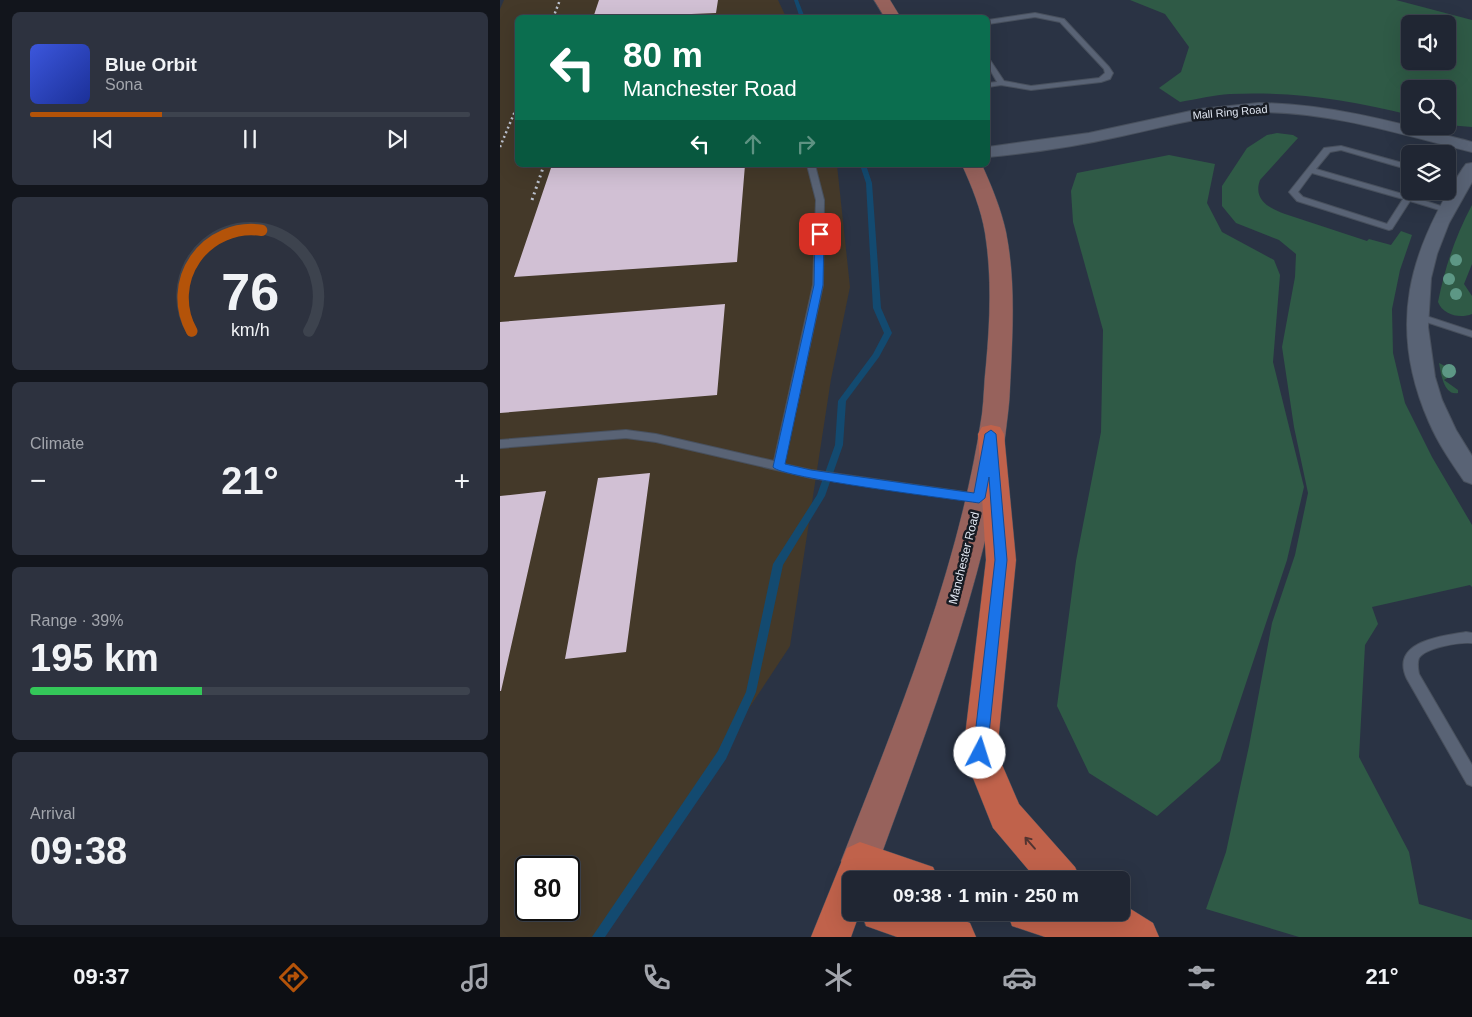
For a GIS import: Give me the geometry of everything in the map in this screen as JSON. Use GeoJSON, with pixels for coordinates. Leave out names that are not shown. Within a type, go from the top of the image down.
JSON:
{"type":"FeatureCollection","features":[{"type":"Feature","properties":{"kind":"highway"},"geometry":{"type":"LineString","coordinates":[[991,434],[1001,560],[980,753],[1006,816],[1054,871]]}},
{"type":"Feature","properties":{"kind":"highway","name":"Manchester Road"},"geometry":{"type":"LineString","coordinates":[[831,937],[842,917]]}},
{"type":"Feature","properties":{"kind":"highway"},"geometry":{"type":"LineString","coordinates":[[922,921],[956,937]]}},
{"type":"Feature","properties":{"kind":"highway"},"geometry":{"type":"LineString","coordinates":[[1057,921],[1112,937]]}},
{"type":"Feature","properties":{"kind":"highway"},"geometry":{"type":"LineString","coordinates":[[1114,921],[1139,937]]}},
{"type":"Feature","properties":{"kind":"main road"},"geometry":{"type":"LineString","coordinates":[[882,0],[891,15]]}},
{"type":"Feature","properties":{"kind":"main road","name":"Manchester Road"},"geometry":{"type":"LineString","coordinates":[[863,871],[950,613],[979,498],[995,413],[1000,330],[1000,271],[991,214],[973,167]]}},
{"type":"Feature","properties":{"kind":"street","name":"Mall Ring Road"},"geometry":{"type":"LineString","coordinates":[[990,152],[1121,131],[1191,115],[1230,110],[1278,108],[1328,114],[1371,122],[1472,147]]}},
{"type":"Feature","properties":{"kind":"street"},"geometry":{"type":"LineString","coordinates":[[1472,168],[1446,209],[1426,259],[1417,316],[1421,366],[1429,393],[1440,422],[1472,476]]}},
{"type":"Feature","properties":{"kind":"lane"},"geometry":{"type":"LineString","coordinates":[[990,22],[1035,15],[1062,20],[1107,68],[1109,73],[1107,77],[1100,80],[1031,88],[1001,83],[990,85]]}},
{"type":"Feature","properties":{"kind":"lane"},"geometry":{"type":"LineString","coordinates":[[990,64],[1001,83]]}},
{"type":"Feature","properties":{"kind":"lane"},"geometry":{"type":"LineString","coordinates":[[1401,166],[1337,148],[1327,150],[1294,190],[1293,194],[1296,197],[1389,227],[1408,200]]}},
{"type":"Feature","properties":{"kind":"lane"},"geometry":{"type":"LineString","coordinates":[[778,467],[818,285],[820,200],[812,167]]}},
{"type":"Feature","properties":{"kind":"lane"},"geometry":{"type":"LineString","coordinates":[[1310,170],[1401,193]]}},
{"type":"Feature","properties":{"kind":"lane"},"geometry":{"type":"LineString","coordinates":[[1424,200],[1446,209]]}},
{"type":"Feature","properties":{"kind":"lane"},"geometry":{"type":"LineString","coordinates":[[1417,316],[1472,334]]}},
{"type":"Feature","properties":{"kind":"lane"},"geometry":{"type":"LineString","coordinates":[[500,444],[626,434],[656,438],[811,474],[979,498]]}},
{"type":"Feature","properties":{"kind":"lane"},"geometry":{"type":"LineString","coordinates":[[1472,638],[1466,637],[1422,647],[1415,652],[1410,666],[1412,675],[1472,779]]}},
{"type":"Feature","properties":{"kind":"shaded area"},"geometry":{"type":"Polygon","coordinates":[[[504,0],[778,0],[785,15],[515,15],[515,167],[837,167],[850,287],[831,379],[790,646],[598,937],[500,937],[500,9],[504,0]]]}},
{"type":"Feature","properties":{"kind":"green space"},"geometry":{"type":"Polygon","coordinates":[[[1130,0],[1396,0],[1453,15],[1401,15],[1401,70],[1456,70],[1456,16],[1472,20],[1472,127],[1456,126],[1456,80],[1401,80],[1401,113],[1343,101],[1298,95],[1253,93],[1212,96],[1180,102],[1159,88],[1181,72],[1189,47],[1165,14],[1130,0]]]}},
{"type":"Feature","properties":{"kind":"green space"},"geometry":{"type":"Polygon","coordinates":[[[1277,133],[1293,135],[1298,138],[1260,180],[1258,187],[1260,198],[1268,206],[1285,214],[1367,241],[1369,239],[1391,245],[1401,231],[1412,235],[1400,270],[1392,309],[1393,353],[1405,403],[1432,457],[1472,525],[1472,587],[1470,585],[1372,607],[1378,624],[1365,645],[1359,757],[1409,852],[1419,904],[1472,920],[1472,937],[1299,937],[1206,909],[1226,852],[1249,746],[1272,623],[1295,555],[1308,493],[1294,427],[1282,347],[1295,277],[1296,254],[1279,240],[1236,223],[1222,206],[1222,186],[1247,148],[1267,135],[1277,133]]]}},
{"type":"Feature","properties":{"kind":"green space"},"geometry":{"type":"Polygon","coordinates":[[[1169,155],[1215,164],[1207,203],[1222,232],[1274,260],[1280,275],[1273,362],[1304,487],[1287,560],[1220,761],[1157,816],[1089,773],[1057,706],[1076,561],[1101,432],[1103,330],[1073,222],[1071,191],[1077,173],[1169,155]]]}},
{"type":"Feature","properties":{"kind":"green space"},"geometry":{"type":"Polygon","coordinates":[[[1472,205],[1472,264],[1464,284],[1472,296],[1472,314],[1457,316],[1448,313],[1438,302],[1451,252],[1472,205]]]}},
{"type":"Feature","properties":{"kind":"green space"},"geometry":{"type":"Polygon","coordinates":[[[1439,363],[1457,372],[1444,380],[1458,390],[1458,393],[1453,393],[1446,388],[1439,363]]]}},
{"type":"Feature","properties":{"kind":"building"},"geometry":{"type":"Polygon","coordinates":[[[599,0],[718,0],[716,13],[594,15],[599,0]]]}},
{"type":"Feature","properties":{"kind":"building"},"geometry":{"type":"Polygon","coordinates":[[[551,167],[745,167],[737,262],[514,277],[551,167]]]}},
{"type":"Feature","properties":{"kind":"building"},"geometry":{"type":"Polygon","coordinates":[[[725,304],[717,395],[500,413],[500,322],[725,304]]]}},
{"type":"Feature","properties":{"kind":"building"},"geometry":{"type":"Polygon","coordinates":[[[650,473],[626,652],[565,659],[598,478],[650,473]]]}},
{"type":"Feature","properties":{"kind":"building"},"geometry":{"type":"Polygon","coordinates":[[[546,491],[501,691],[500,691],[500,496],[546,491]]]}},
{"type":"Feature","properties":{"kind":"waterway"},"geometry":{"type":"LineString","coordinates":[[796,0],[802,15]]}},
{"type":"Feature","properties":{"kind":"waterway"},"geometry":{"type":"LineString","coordinates":[[598,937],[722,755],[751,692],[778,564],[821,496],[839,445],[842,401],[876,355],[888,333],[877,308],[869,183],[864,167]]}},
{"type":"Feature","properties":{"kind":"railway"},"geometry":{"type":"LineString","coordinates":[[554,15],[560,0]]}},
{"type":"Feature","properties":{"kind":"railway"},"geometry":{"type":"LineString","coordinates":[[500,147],[515,111]]}},
{"type":"Feature","properties":{"kind":"railway"},"geometry":{"type":"LineString","coordinates":[[532,200],[543,167]]}},
{"type":"Feature","properties":{"kind":"route"},"geometry":{"type":"LineString","coordinates":[[820,234],[818,285],[778,467],[811,474],[979,498],[991,434],[1001,560],[980,753]]}}]}
